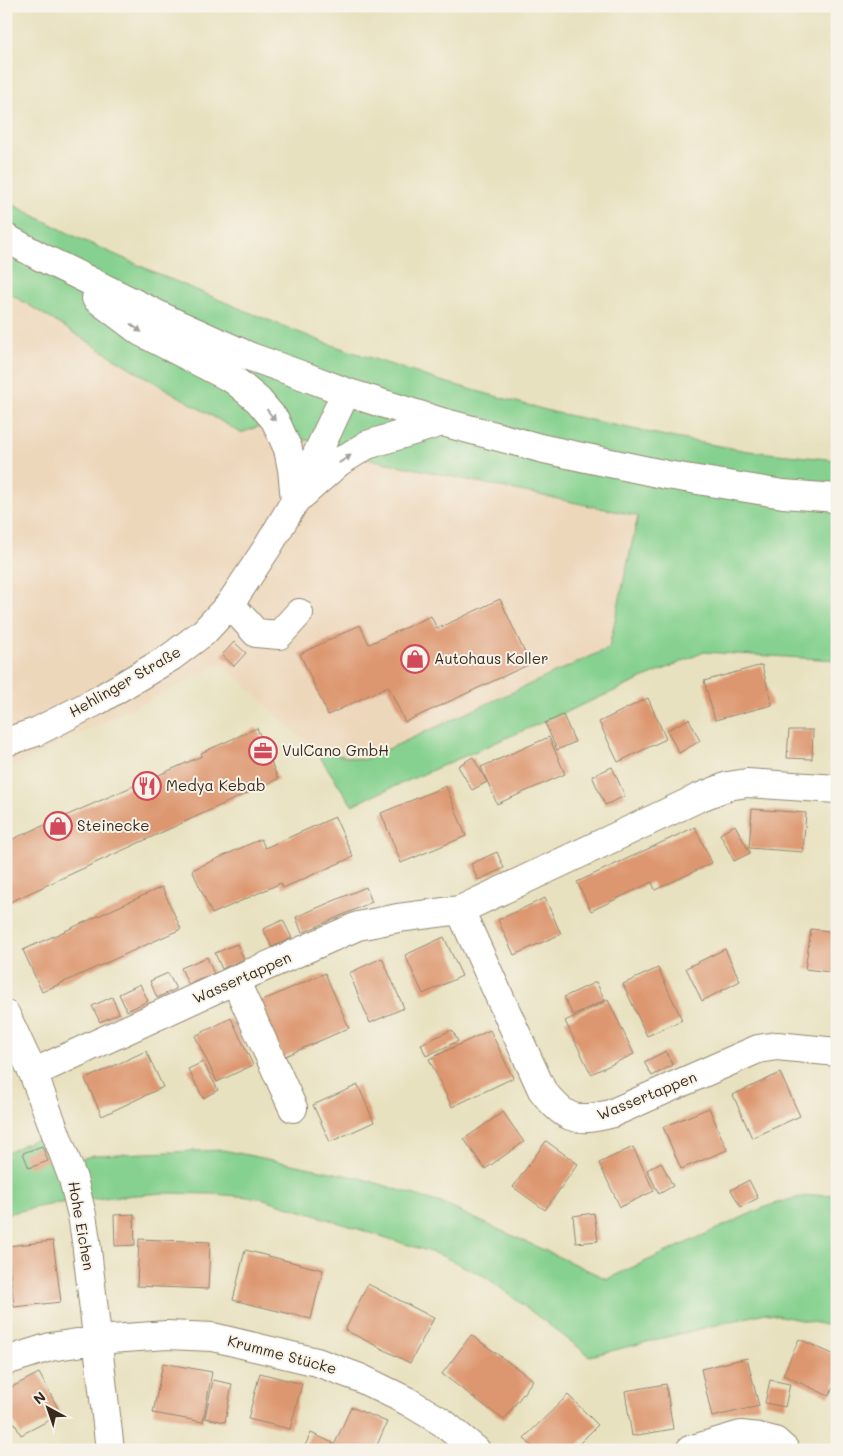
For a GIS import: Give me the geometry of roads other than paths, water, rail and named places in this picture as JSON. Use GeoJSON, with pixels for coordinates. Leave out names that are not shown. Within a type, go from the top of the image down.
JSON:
{"type":"FeatureCollection","features":[{"type":"Feature","properties":{"kind":"street"},"geometry":{"type":"LineString","coordinates":[[6,238],[175,323],[251,356],[346,392],[442,422],[544,449],[667,475],[783,494],[837,498]]}},
{"type":"Feature","properties":{"kind":"street"},"geometry":{"type":"LineString","coordinates":[[41,257],[141,332],[234,380],[258,400],[275,420],[288,449],[295,502]]}},
{"type":"Feature","properties":{"kind":"street","name":"Hehlinger Straße"},"geometry":{"type":"LineString","coordinates":[[6,742],[36,732],[73,713],[150,670],[182,650],[204,632],[230,604],[268,548],[295,502],[346,392]]}},
{"type":"Feature","properties":{"kind":"street"},"geometry":{"type":"LineString","coordinates":[[295,502],[339,462],[367,445],[442,422]]}},
{"type":"Feature","properties":{"kind":"street"},"geometry":{"type":"LineString","coordinates":[[230,604],[256,633],[279,635],[299,613]]}},
{"type":"Feature","properties":{"kind":"street","name":"Wassertappen"},"geometry":{"type":"LineString","coordinates":[[33,1073],[358,926],[398,918],[460,910],[698,798],[728,786],[747,783],[837,789]]}},
{"type":"Feature","properties":{"kind":"street","name":"Wassertappen"},"geometry":{"type":"LineString","coordinates":[[460,910],[542,1090],[555,1106],[569,1116],[589,1119],[610,1114],[758,1049],[777,1046],[837,1052]]}},
{"type":"Feature","properties":{"kind":"street"},"geometry":{"type":"LineString","coordinates":[[235,980],[293,1108]]}},
{"type":"Feature","properties":{"kind":"street","name":"Hohe Eichen"},"geometry":{"type":"LineString","coordinates":[[6,1015],[33,1073],[78,1197],[86,1241],[110,1450]]}},
{"type":"Feature","properties":{"kind":"street","name":"Krumme Stücke"},"geometry":{"type":"LineString","coordinates":[[6,1361],[50,1347],[97,1340],[167,1334],[212,1337],[317,1362],[360,1378],[407,1401],[442,1422],[476,1450]]}},
{"type":"Feature","properties":{"kind":"street"},"geometry":{"type":"LineString","coordinates":[[690,1450],[741,1435],[775,1441],[785,1450]]}},
{"type":"Feature","properties":{"kind":"place","name":"Autohaus Koller"},"geometry":{"type":"Point","coordinates":[415,659]}},
{"type":"Feature","properties":{"kind":"place","name":"VulCano GmbH"},"geometry":{"type":"Point","coordinates":[263,751]}},
{"type":"Feature","properties":{"kind":"place","name":"Medya Kebab"},"geometry":{"type":"Point","coordinates":[147,786]}},
{"type":"Feature","properties":{"kind":"place","name":"Steinecke"},"geometry":{"type":"Point","coordinates":[58,826]}}]}
